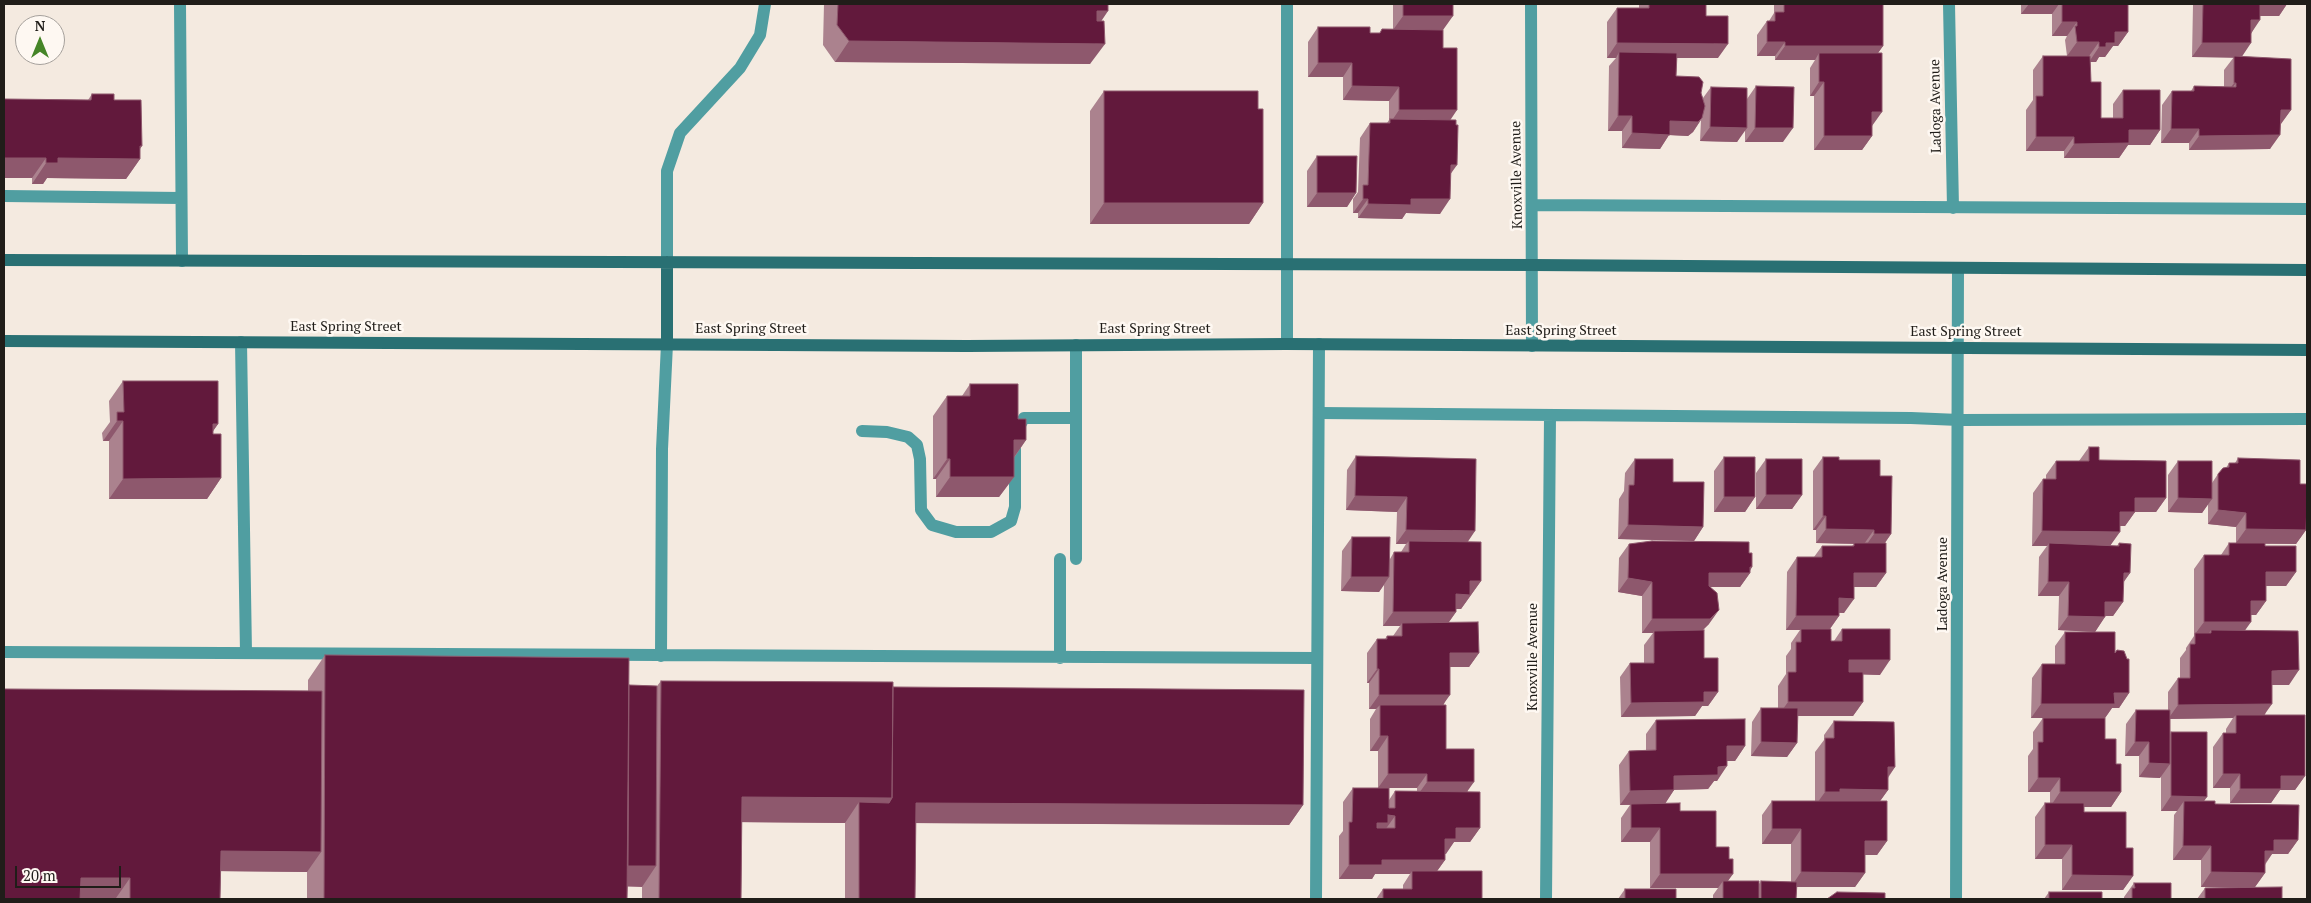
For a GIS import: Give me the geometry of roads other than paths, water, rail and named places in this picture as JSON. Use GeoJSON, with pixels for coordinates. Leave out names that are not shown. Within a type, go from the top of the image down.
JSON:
{"type":"FeatureCollection","features":[{"type":"Feature","properties":{"kind":"main road"},"geometry":{"type":"LineString","coordinates":[[4,260],[1532,265],[2307,270]]}},
{"type":"Feature","properties":{"kind":"main road"},"geometry":{"type":"LineString","coordinates":[[667,262],[667,344]]}},
{"type":"Feature","properties":{"kind":"main road","name":"East Spring Street"},"geometry":{"type":"LineString","coordinates":[[4,342],[1319,344],[2307,350]]}},
{"type":"Feature","properties":{"kind":"street"},"geometry":{"type":"LineString","coordinates":[[180,4],[182,261]]}},
{"type":"Feature","properties":{"kind":"street"},"geometry":{"type":"LineString","coordinates":[[667,262],[667,170],[680,133],[740,68],[760,35],[765,4]]}},
{"type":"Feature","properties":{"kind":"street"},"geometry":{"type":"LineString","coordinates":[[1286,344],[1287,4]]}},
{"type":"Feature","properties":{"kind":"street","name":"Knoxville Avenue"},"geometry":{"type":"LineString","coordinates":[[1531,4],[1532,346]]}},
{"type":"Feature","properties":{"kind":"street","name":"Ladoga Avenue"},"geometry":{"type":"LineString","coordinates":[[1950,4],[1953,208]]}},
{"type":"Feature","properties":{"kind":"street"},"geometry":{"type":"LineString","coordinates":[[4,196],[181,198]]}},
{"type":"Feature","properties":{"kind":"street"},"geometry":{"type":"LineString","coordinates":[[1532,205],[2307,209]]}},
{"type":"Feature","properties":{"kind":"street","name":"Ladoga Avenue"},"geometry":{"type":"LineString","coordinates":[[1956,899],[1958,268]]}},
{"type":"Feature","properties":{"kind":"street"},"geometry":{"type":"LineString","coordinates":[[241,342],[246,653]]}},
{"type":"Feature","properties":{"kind":"street"},"geometry":{"type":"LineString","coordinates":[[661,656],[662,449],[667,344]]}},
{"type":"Feature","properties":{"kind":"street"},"geometry":{"type":"LineString","coordinates":[[1316,899],[1319,344]]}},
{"type":"Feature","properties":{"kind":"street"},"geometry":{"type":"LineString","coordinates":[[1076,345],[1076,559]]}},
{"type":"Feature","properties":{"kind":"street"},"geometry":{"type":"LineString","coordinates":[[1320,413],[1959,420],[2307,419]]}},
{"type":"Feature","properties":{"kind":"street","name":"Knoxville Avenue"},"geometry":{"type":"LineString","coordinates":[[1546,899],[1550,416]]}},
{"type":"Feature","properties":{"kind":"street"},"geometry":{"type":"LineString","coordinates":[[862,431],[887,432],[908,437],[917,445],[920,459],[921,510],[932,525],[956,532],[991,532],[1011,521],[1015,507],[1015,434],[1024,418],[1076,418]]}},
{"type":"Feature","properties":{"kind":"street"},"geometry":{"type":"LineString","coordinates":[[1060,559],[1060,658]]}},
{"type":"Feature","properties":{"kind":"street"},"geometry":{"type":"LineString","coordinates":[[4,652],[1316,658]]}}]}
